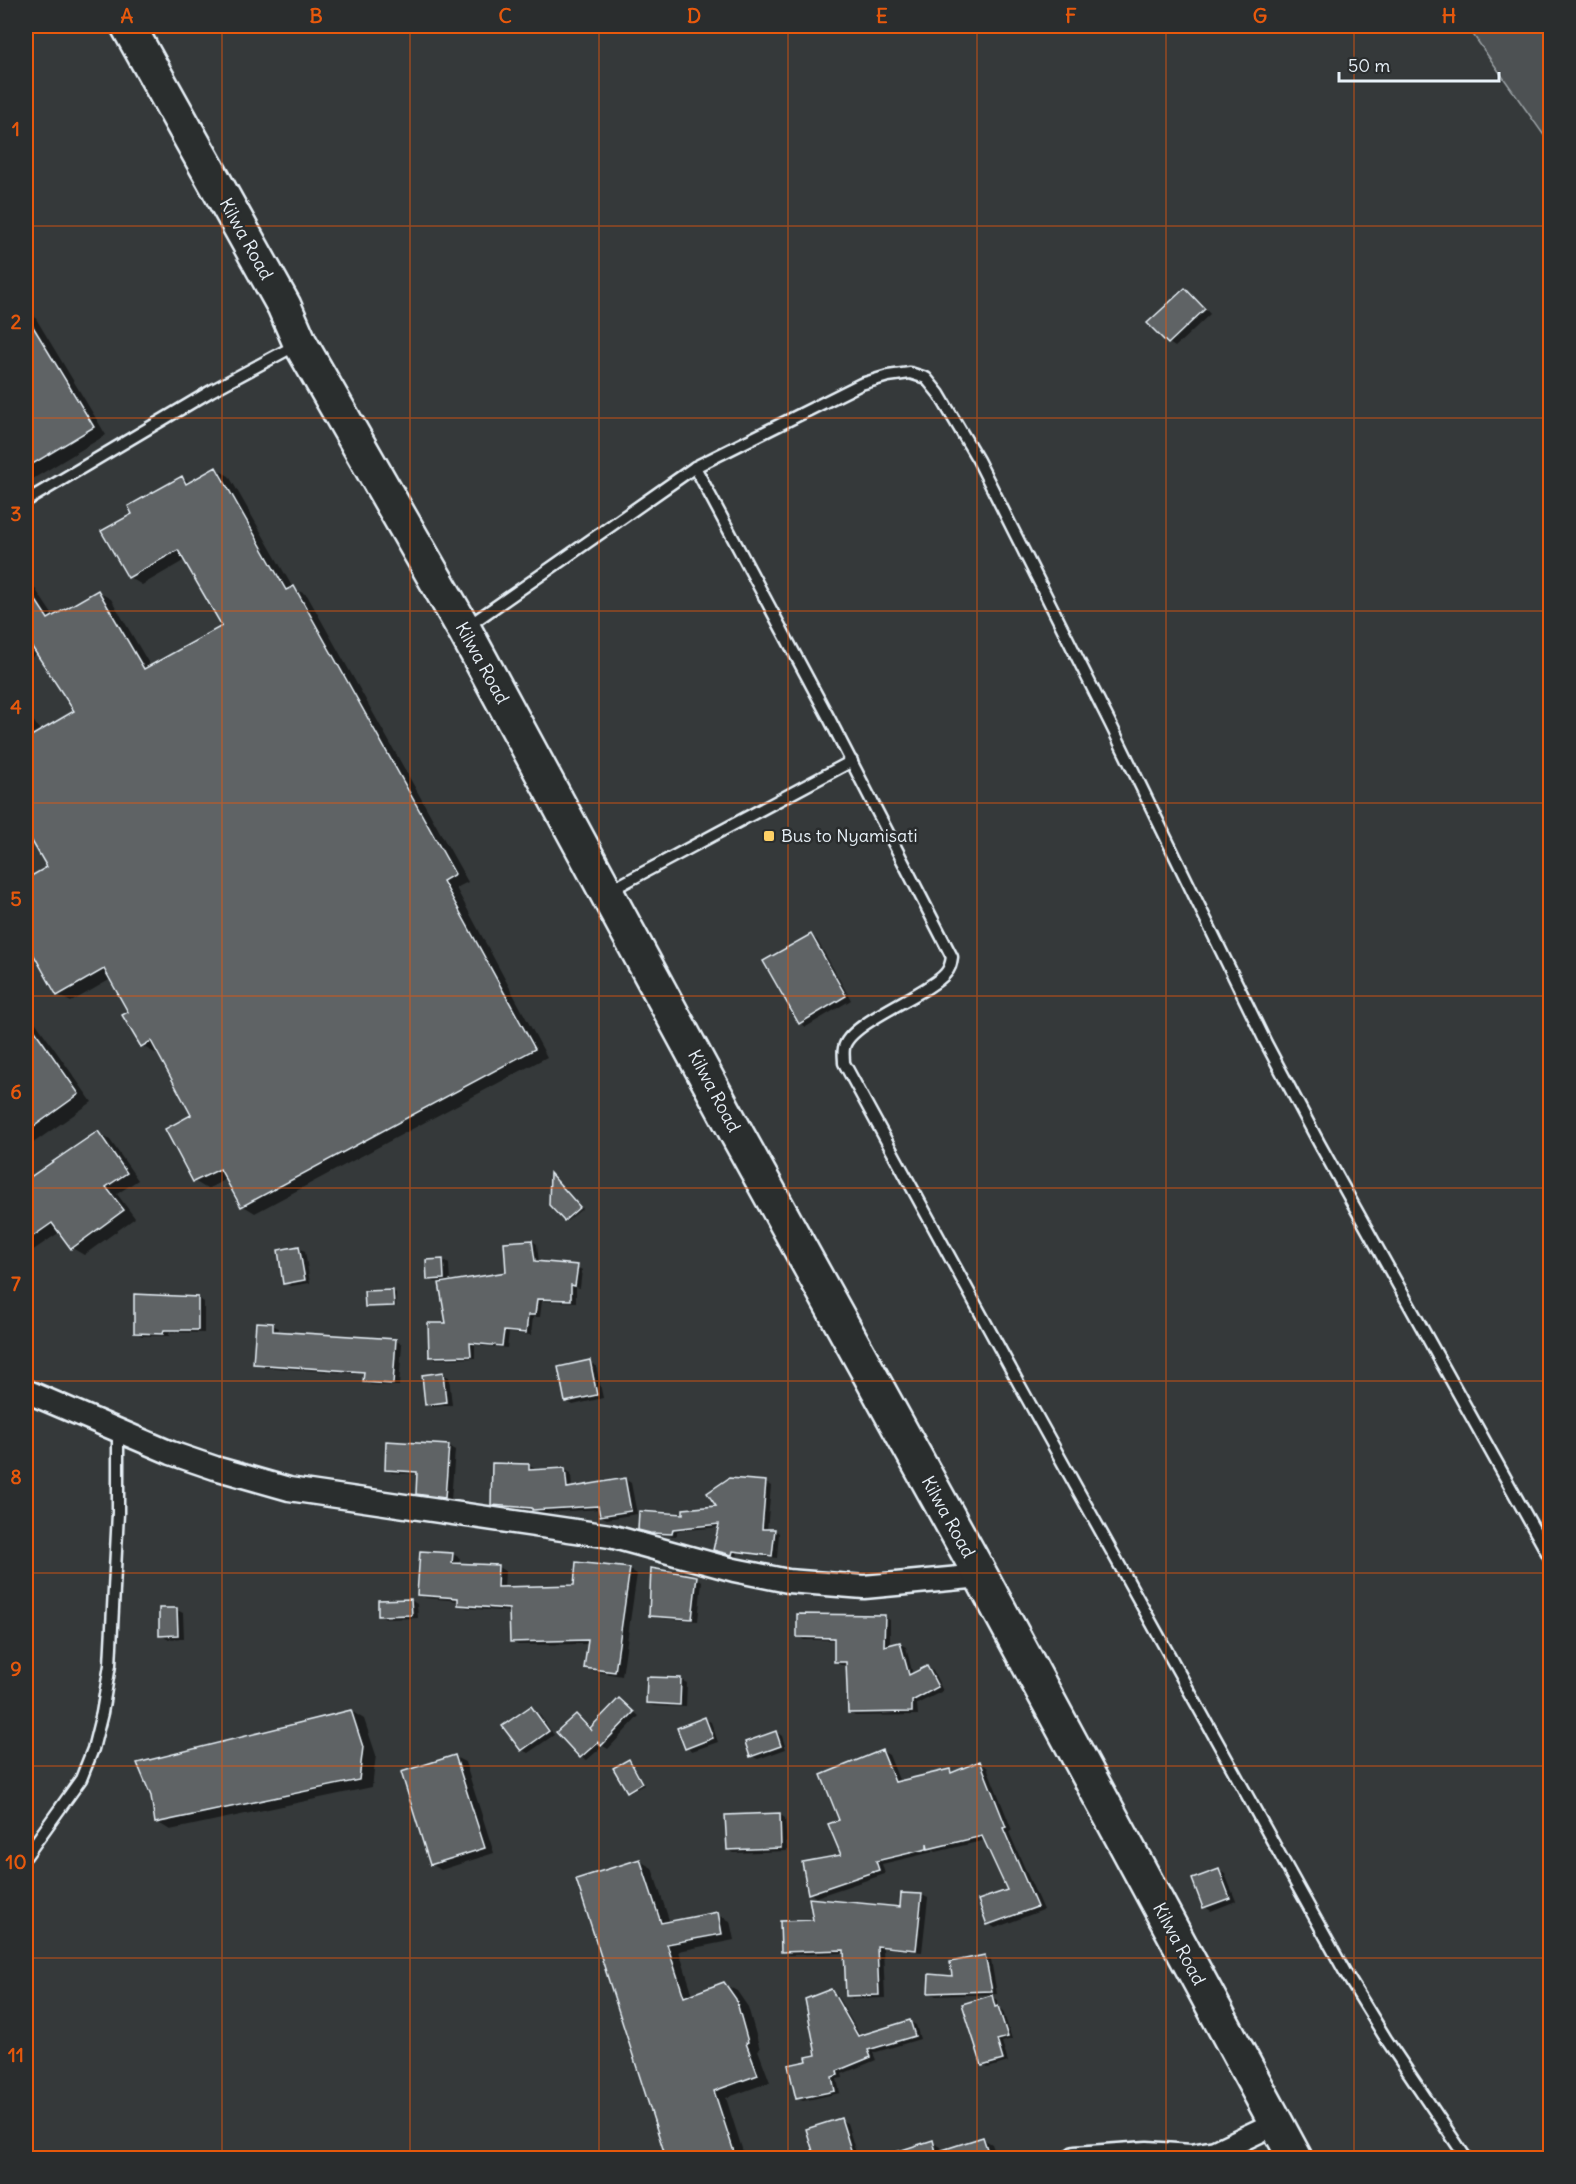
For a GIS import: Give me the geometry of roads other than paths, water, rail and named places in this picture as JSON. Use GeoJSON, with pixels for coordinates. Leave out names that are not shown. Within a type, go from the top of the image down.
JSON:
{"type":"FeatureCollection","features":[{"type":"Feature","properties":{"kind":"highway","name":"Kilwa Road"},"geometry":{"type":"LineString","coordinates":[[128,26],[284,306],[300,343],[464,629],[981,1576],[1295,2158]]}},
{"type":"Feature","properties":{"kind":"street"},"geometry":{"type":"LineString","coordinates":[[26,1391],[182,1456],[289,1488],[610,1536],[734,1570],[788,1581],[864,1587],[981,1576]]}},
{"type":"Feature","properties":{"kind":"street"},"geometry":{"type":"LineString","coordinates":[[1075,2158],[1147,2153],[1191,2156],[1215,2152],[1276,2123]]}},
{"type":"Feature","properties":{"kind":"lane"},"geometry":{"type":"LineString","coordinates":[[26,501],[211,391],[300,343]]}},
{"type":"Feature","properties":{"kind":"lane"},"geometry":{"type":"LineString","coordinates":[[464,629],[695,467],[861,384],[888,376],[910,373],[926,378],[939,394],[978,460],[1101,704],[1266,1043],[1319,1143],[1551,1558]]}},
{"type":"Feature","properties":{"kind":"lane"},"geometry":{"type":"LineString","coordinates":[[695,467],[852,761],[952,957],[951,966],[940,979],[891,1008],[849,1037],[844,1048],[844,1063],[1345,1972],[1466,2158]]}},
{"type":"Feature","properties":{"kind":"lane"},"geometry":{"type":"LineString","coordinates":[[606,892],[852,761]]}},
{"type":"Feature","properties":{"kind":"lane"},"geometry":{"type":"LineString","coordinates":[[26,1856],[81,1779],[93,1749],[102,1713],[110,1665],[118,1512],[118,1430]]}},
{"type":"Feature","properties":{"kind":"place","name":"Bus to Nyamisati"},"geometry":{"type":"Point","coordinates":[769,836]}}]}
